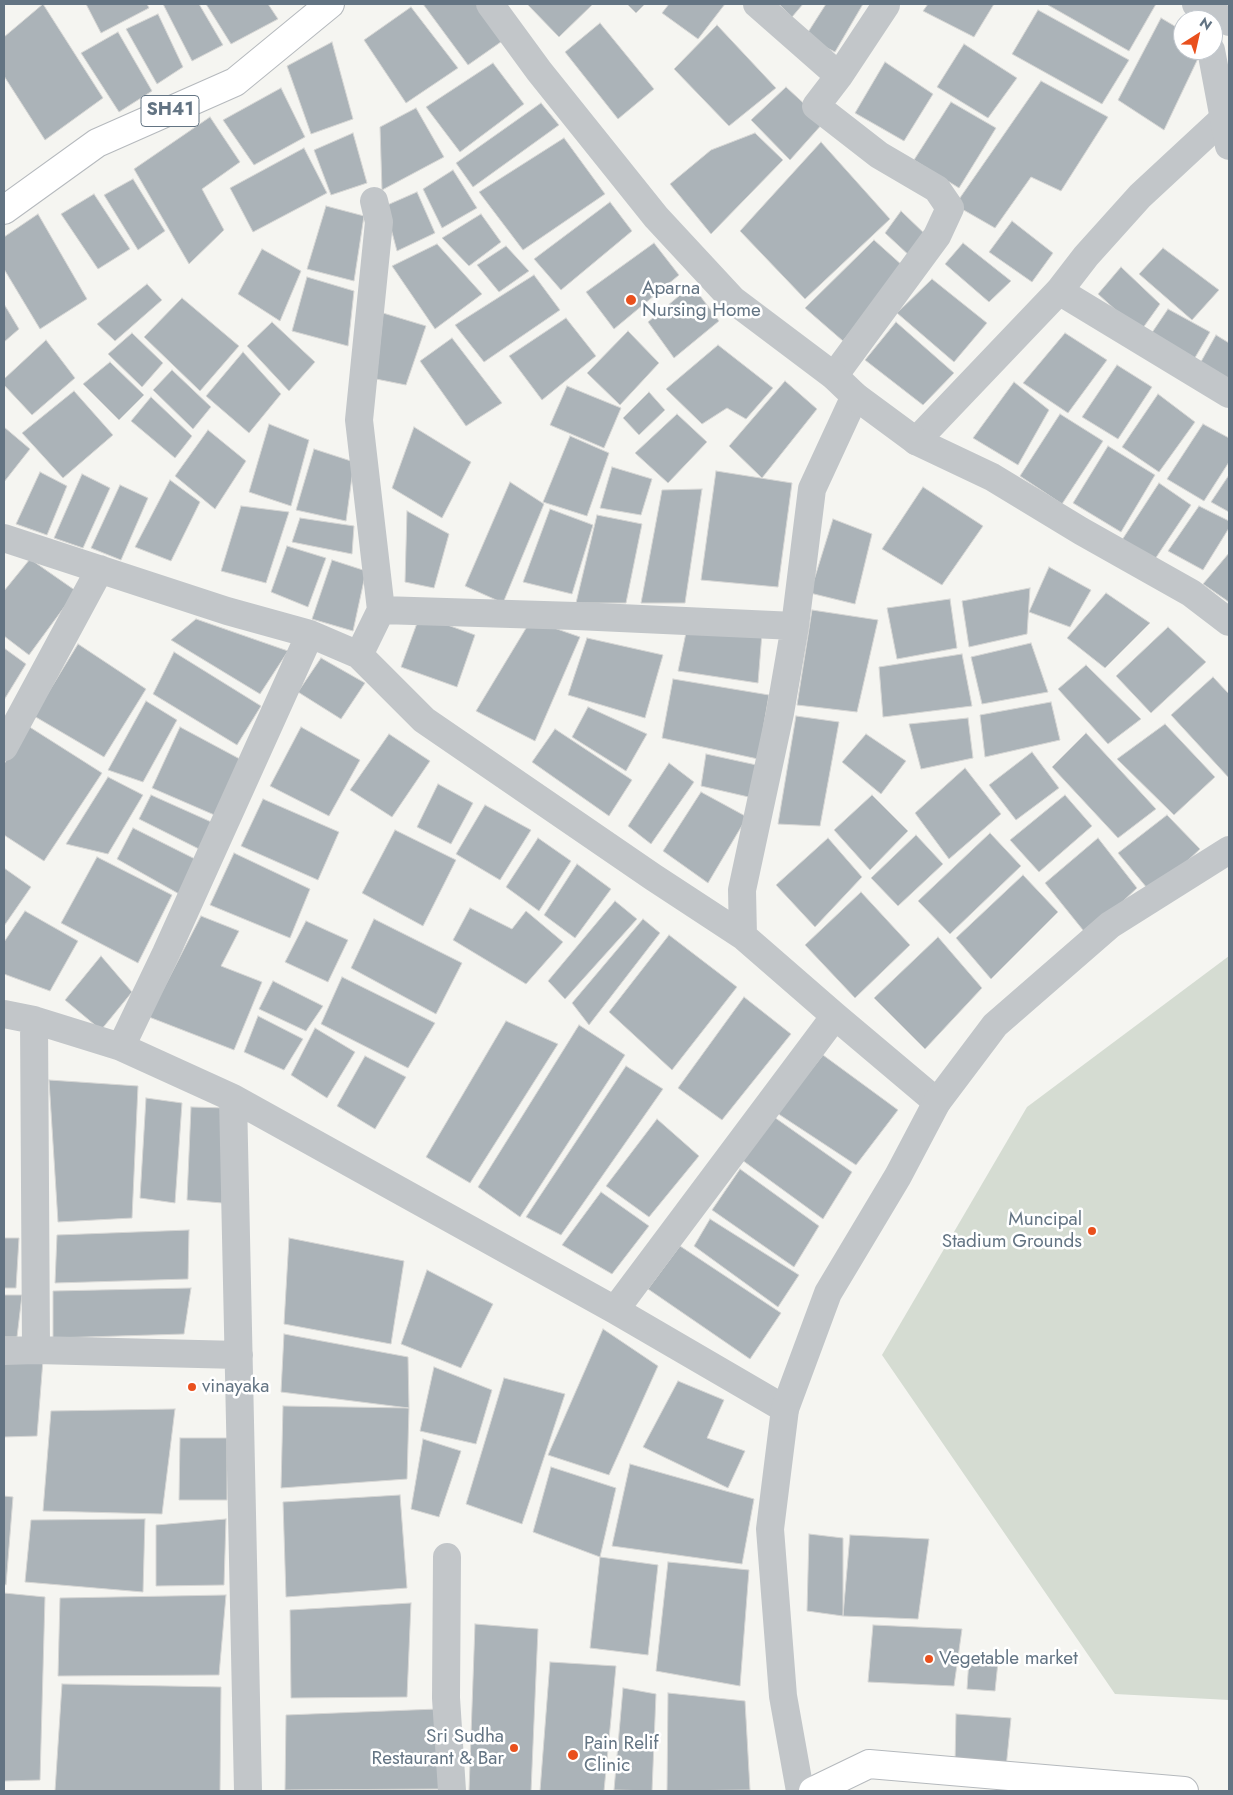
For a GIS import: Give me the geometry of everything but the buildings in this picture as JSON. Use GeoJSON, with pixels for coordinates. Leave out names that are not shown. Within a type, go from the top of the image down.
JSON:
{"type":"FeatureCollection","features":[{"type":"Feature","properties":{"kind":"main road","name":"SH41"},"geometry":{"type":"LineString","coordinates":[[4,210],[98,143],[235,82],[330,4]]}},
{"type":"Feature","properties":{"kind":"main road"},"geometry":{"type":"LineString","coordinates":[[813,1791],[869,1764],[1184,1791]]}},
{"type":"Feature","properties":{"kind":"street"},"geometry":{"type":"LineString","coordinates":[[490,4],[539,71],[656,217],[733,300],[834,376],[855,396],[916,441],[992,477],[1081,531],[1191,593],[1229,622]]}},
{"type":"Feature","properties":{"kind":"street"},"geometry":{"type":"LineString","coordinates":[[757,4],[839,76]]}},
{"type":"Feature","properties":{"kind":"street"},"geometry":{"type":"LineString","coordinates":[[834,376],[937,236],[950,208],[937,189],[879,155],[816,106],[839,76],[886,5]]}},
{"type":"Feature","properties":{"kind":"street"},"geometry":{"type":"LineString","coordinates":[[1203,9],[1229,22]]}},
{"type":"Feature","properties":{"kind":"street"},"geometry":{"type":"LineString","coordinates":[[1213,60],[1229,146]]}},
{"type":"Feature","properties":{"kind":"street"},"geometry":{"type":"LineString","coordinates":[[916,441],[1059,291],[1086,256],[1140,196],[1223,119]]}},
{"type":"Feature","properties":{"kind":"street"},"geometry":{"type":"LineString","coordinates":[[360,655],[381,610],[359,420],[379,222],[374,202]]}},
{"type":"Feature","properties":{"kind":"street"},"geometry":{"type":"LineString","coordinates":[[1059,291],[1229,394]]}},
{"type":"Feature","properties":{"kind":"street"},"geometry":{"type":"LineString","coordinates":[[743,936],[742,890],[780,713],[795,626],[812,488],[855,396]]}},
{"type":"Feature","properties":{"kind":"street"},"geometry":{"type":"LineString","coordinates":[[4,538],[227,611],[310,634],[360,655],[424,720],[653,877],[743,936],[937,1102]]}},
{"type":"Feature","properties":{"kind":"street"},"geometry":{"type":"LineString","coordinates":[[4,748],[100,570]]}},
{"type":"Feature","properties":{"kind":"street"},"geometry":{"type":"LineString","coordinates":[[381,610],[576,616],[795,626]]}},
{"type":"Feature","properties":{"kind":"street"},"geometry":{"type":"LineString","coordinates":[[121,1047],[166,953],[310,634]]}},
{"type":"Feature","properties":{"kind":"street"},"geometry":{"type":"LineString","coordinates":[[800,1791],[784,1696],[770,1529],[786,1409],[828,1293],[898,1176],[937,1102],[995,1025],[1110,925],[1229,850]]}},
{"type":"Feature","properties":{"kind":"street"},"geometry":{"type":"LineString","coordinates":[[4,1014],[34,1020],[121,1047],[233,1098],[615,1310],[786,1409]]}},
{"type":"Feature","properties":{"kind":"street"},"geometry":{"type":"LineString","coordinates":[[615,1310],[835,1016]]}},
{"type":"Feature","properties":{"kind":"street"},"geometry":{"type":"LineString","coordinates":[[34,1020],[36,1350]]}},
{"type":"Feature","properties":{"kind":"street"},"geometry":{"type":"LineString","coordinates":[[233,1098],[248,1791]]}},
{"type":"Feature","properties":{"kind":"street"},"geometry":{"type":"LineString","coordinates":[[4,1351],[36,1350],[239,1355]]}},
{"type":"Feature","properties":{"kind":"street"},"geometry":{"type":"LineString","coordinates":[[446,1557],[446,1698],[452,1791]]}},
{"type":"Feature","properties":{"kind":"shaded area","name":"Muncipal Stadium Grounds"},"geometry":{"type":"Polygon","coordinates":[[[1229,956],[1229,1700],[1115,1694],[882,1355],[1027,1107],[1229,956]]]}},
{"type":"Feature","properties":{"kind":"place","name":"Aparna Nursing Home"},"geometry":{"type":"Point","coordinates":[631,300]}},
{"type":"Feature","properties":{"kind":"place","name":"Muncipal Stadium Grounds"},"geometry":{"type":"Point","coordinates":[1092,1231]}},
{"type":"Feature","properties":{"kind":"place","name":"vinayaka"},"geometry":{"type":"Point","coordinates":[192,1387]}},
{"type":"Feature","properties":{"kind":"place","name":"Vegetable market"},"geometry":{"type":"Point","coordinates":[929,1659]}},
{"type":"Feature","properties":{"kind":"place","name":"Sri Sudha Restaurant & Bar"},"geometry":{"type":"Point","coordinates":[514,1748]}},
{"type":"Feature","properties":{"kind":"place","name":"Pain Relif Clinic"},"geometry":{"type":"Point","coordinates":[573,1755]}}]}
